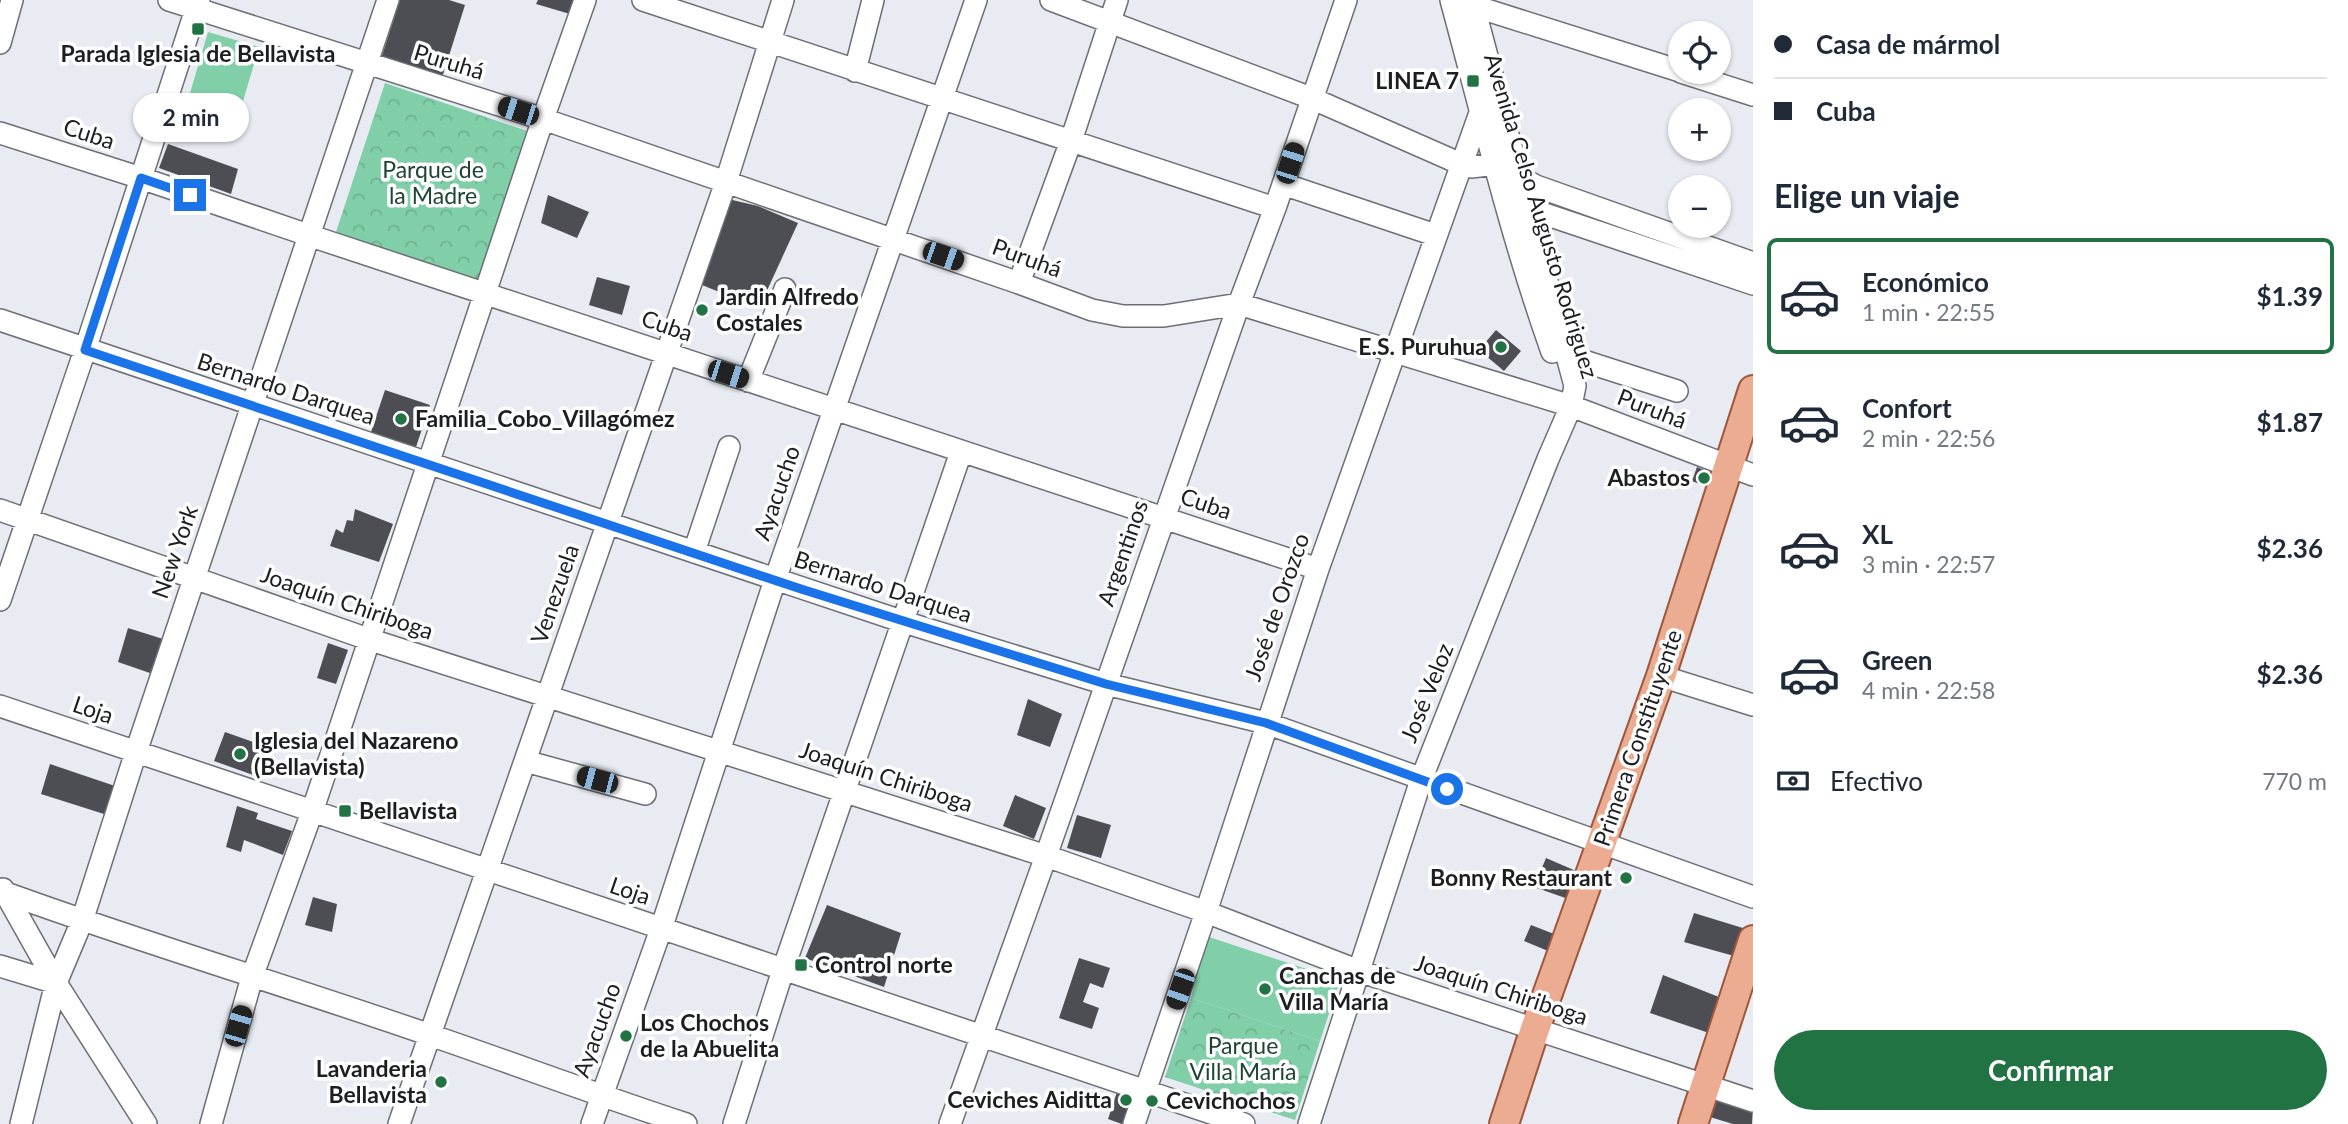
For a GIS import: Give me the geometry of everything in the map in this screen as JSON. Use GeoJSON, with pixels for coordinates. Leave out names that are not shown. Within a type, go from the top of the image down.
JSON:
{"type":"FeatureCollection","features":[{"type":"Feature","properties":{"kind":"main road","name":"Primera Constituyente"},"geometry":{"type":"LineString","coordinates":[[1504,1124],[1535,1029],[1661,676],[1740,470],[1753,390]]}},
{"type":"Feature","properties":{"kind":"main road"},"geometry":{"type":"LineString","coordinates":[[1693,1124],[1753,940]]}},
{"type":"Feature","properties":{"kind":"street"},"geometry":{"type":"LineString","coordinates":[[0,43],[12,0]]}},
{"type":"Feature","properties":{"kind":"street","name":"Puruhá"},"geometry":{"type":"LineString","coordinates":[[169,0],[197,5],[366,64],[543,119],[1092,310],[1124,316],[1164,316],[1238,304],[1571,407],[1740,470]]}},
{"type":"Feature","properties":{"kind":"street","name":"New York"},"geometry":{"type":"LineString","coordinates":[[21,1124],[56,983],[82,921],[388,0]]}},
{"type":"Feature","properties":{"kind":"street"},"geometry":{"type":"LineString","coordinates":[[211,1124],[252,977],[312,812],[585,0]]}},
{"type":"Feature","properties":{"kind":"street"},"geometry":{"type":"LineString","coordinates":[[643,0],[1275,208]]}},
{"type":"Feature","properties":{"kind":"street","name":"Venezuela"},"geometry":{"type":"LineString","coordinates":[[399,1124],[726,182],[783,0]]}},
{"type":"Feature","properties":{"kind":"street"},"geometry":{"type":"LineString","coordinates":[[855,71],[873,0]]}},
{"type":"Feature","properties":{"kind":"street","name":"Ayacucho"},"geometry":{"type":"LineString","coordinates":[[592,1124],[662,929],[775,580],[976,0]]}},
{"type":"Feature","properties":{"kind":"street"},"geometry":{"type":"LineString","coordinates":[[1051,0],[1311,98],[1466,165],[1505,200],[1753,284]]}},
{"type":"Feature","properties":{"kind":"street"},"geometry":{"type":"LineString","coordinates":[[1019,283],[1071,141],[1117,0]]}},
{"type":"Feature","properties":{"kind":"street","name":"Argentinos"},"geometry":{"type":"LineString","coordinates":[[950,1124],[1238,304],[1275,208],[1346,0]]}},
{"type":"Feature","properties":{"kind":"street","name":"Avenida Celso Augusto Rodriguez"},"geometry":{"type":"LineString","coordinates":[[1451,0],[1536,308],[1571,407]]}},
{"type":"Feature","properties":{"kind":"street"},"geometry":{"type":"LineString","coordinates":[[1473,3],[1668,68]]}},
{"type":"Feature","properties":{"kind":"street","name":"Avenida Celso Augusto Rodriguez"},"geometry":{"type":"LineString","coordinates":[[1473,3],[1575,386],[1571,407]]}},
{"type":"Feature","properties":{"kind":"street"},"geometry":{"type":"LineString","coordinates":[[0,600],[85,350],[197,5]]}},
{"type":"Feature","properties":{"kind":"street"},"geometry":{"type":"LineString","coordinates":[[1719,84],[1753,95]]}},
{"type":"Feature","properties":{"kind":"street","name":"José de Orozco"},"geometry":{"type":"LineString","coordinates":[[1134,1124],[1318,569],[1435,235],[1466,165],[1481,110]]}},
{"type":"Feature","properties":{"kind":"street","name":"Cuba"},"geometry":{"type":"LineString","coordinates":[[0,133],[1318,569]]}},
{"type":"Feature","properties":{"kind":"street"},"geometry":{"type":"LineString","coordinates":[[1466,165],[1496,164],[1520,178],[1753,263]]}},
{"type":"Feature","properties":{"kind":"street"},"geometry":{"type":"LineString","coordinates":[[1283,184],[1435,235]]}},
{"type":"Feature","properties":{"kind":"street"},"geometry":{"type":"LineString","coordinates":[[748,381],[785,289]]}},
{"type":"Feature","properties":{"kind":"street","name":"Bernardo Darquea"},"geometry":{"type":"LineString","coordinates":[[0,320],[904,622],[1106,684],[1266,723],[1753,897]]}},
{"type":"Feature","properties":{"kind":"street"},"geometry":{"type":"LineString","coordinates":[[1565,355],[1677,391]]}},
{"type":"Feature","properties":{"kind":"street","name":"José Veloz"},"geometry":{"type":"LineString","coordinates":[[1309,1124],[1421,779],[1571,407]]}},
{"type":"Feature","properties":{"kind":"street"},"geometry":{"type":"LineString","coordinates":[[694,552],[729,447]]}},
{"type":"Feature","properties":{"kind":"street"},"geometry":{"type":"LineString","coordinates":[[734,1124],[783,970],[961,452]]}},
{"type":"Feature","properties":{"kind":"street","name":"Joaquín Chiriboga"},"geometry":{"type":"LineString","coordinates":[[0,510],[368,639],[1046,856],[1206,912],[1359,971],[1753,1101]]}},
{"type":"Feature","properties":{"kind":"street"},"geometry":{"type":"LineString","coordinates":[[1661,676],[1753,705]]}},
{"type":"Feature","properties":{"kind":"street","name":"Loja"},"geometry":{"type":"LineString","coordinates":[[0,706],[1244,1124]]}},
{"type":"Feature","properties":{"kind":"street"},"geometry":{"type":"LineString","coordinates":[[525,761],[645,794]]}},
{"type":"Feature","properties":{"kind":"street"},"geometry":{"type":"LineString","coordinates":[[3,888],[82,921],[430,1035],[686,1124]]}},
{"type":"Feature","properties":{"kind":"street"},"geometry":{"type":"LineString","coordinates":[[3,888],[56,983],[146,1124]]}},
{"type":"Feature","properties":{"kind":"street"},"geometry":{"type":"LineString","coordinates":[[0,966],[56,983]]}},
{"type":"Feature","properties":{"kind":"green space"},"geometry":{"type":"Polygon","coordinates":[[[208,32],[259,47],[236,125],[185,110],[208,32]]]}},
{"type":"Feature","properties":{"kind":"green space","name":"Parque de la Madre"},"geometry":{"type":"Polygon","coordinates":[[[385,83],[530,132],[480,284],[335,235],[385,83]]]}},
{"type":"Feature","properties":{"kind":"green space","name":"Canchas de Villa María"},"geometry":{"type":"Polygon","coordinates":[[[1206,936],[1340,980],[1320,1041],[1191,998],[1206,936]]]}},
{"type":"Feature","properties":{"kind":"green space","name":"Parque Villa María"},"geometry":{"type":"Polygon","coordinates":[[[1191,998],[1320,1041],[1295,1120],[1165,1077],[1191,998]]]}},
{"type":"Feature","properties":{"kind":"building"},"geometry":{"type":"Polygon","coordinates":[[[400,0],[449,0],[465,5],[441,81],[380,62],[400,0]]]}},
{"type":"Feature","properties":{"kind":"building"},"geometry":{"type":"Polygon","coordinates":[[[538,0],[574,0],[570,14],[536,4],[538,0]]]}},
{"type":"Feature","properties":{"kind":"building"},"geometry":{"type":"Polygon","coordinates":[[[168,144],[238,169],[231,194],[159,168],[168,144]]]}},
{"type":"Feature","properties":{"kind":"building"},"geometry":{"type":"Polygon","coordinates":[[[548,195],[589,212],[577,238],[541,223],[548,195]]]}},
{"type":"Feature","properties":{"kind":"building"},"geometry":{"type":"Polygon","coordinates":[[[728,199],[758,206],[798,223],[759,308],[702,285],[728,199]]]}},
{"type":"Feature","properties":{"kind":"building"},"geometry":{"type":"Polygon","coordinates":[[[597,277],[630,286],[622,315],[589,305],[597,277]]]}},
{"type":"Feature","properties":{"kind":"building"},"geometry":{"type":"Polygon","coordinates":[[[1496,330],[1521,351],[1504,371],[1479,350],[1496,330]]]}},
{"type":"Feature","properties":{"kind":"building","name":"Familia_Cobo_Villagómez"},"geometry":{"type":"Polygon","coordinates":[[[385,390],[430,405],[416,447],[371,432],[385,390]]]}},
{"type":"Feature","properties":{"kind":"building","name":"Abastos"},"geometry":{"type":"Polygon","coordinates":[[[1697,467],[1716,475],[1710,488],[1692,481],[1697,467]]]}},
{"type":"Feature","properties":{"kind":"building"},"geometry":{"type":"Polygon","coordinates":[[[355,509],[393,524],[379,562],[330,546],[336,529],[343,533],[347,520],[353,521],[355,509]]]}},
{"type":"Feature","properties":{"kind":"building"},"geometry":{"type":"Polygon","coordinates":[[[128,628],[163,639],[150,673],[118,662],[128,628]]]}},
{"type":"Feature","properties":{"kind":"building"},"geometry":{"type":"Polygon","coordinates":[[[328,643],[348,650],[336,684],[317,678],[328,643]]]}},
{"type":"Feature","properties":{"kind":"building"},"geometry":{"type":"Polygon","coordinates":[[[1028,699],[1062,714],[1050,747],[1017,735],[1028,699]]]}},
{"type":"Feature","properties":{"kind":"building","name":"Iglesia del Nazareno (Bellavista)"},"geometry":{"type":"Polygon","coordinates":[[[225,732],[267,747],[256,776],[214,761],[225,732]]]}},
{"type":"Feature","properties":{"kind":"building"},"geometry":{"type":"Polygon","coordinates":[[[50,764],[115,786],[104,814],[41,794],[50,764]]]}},
{"type":"Feature","properties":{"kind":"building"},"geometry":{"type":"Polygon","coordinates":[[[1015,795],[1046,808],[1034,839],[1003,826],[1015,795]]]}},
{"type":"Feature","properties":{"kind":"building"},"geometry":{"type":"Polygon","coordinates":[[[237,806],[258,813],[256,819],[292,831],[283,855],[244,840],[241,852],[226,847],[237,806]]]}},
{"type":"Feature","properties":{"kind":"building"},"geometry":{"type":"Polygon","coordinates":[[[1077,815],[1111,825],[1101,858],[1067,848],[1077,815]]]}},
{"type":"Feature","properties":{"kind":"building"},"geometry":{"type":"Polygon","coordinates":[[[1546,858],[1583,874],[1574,901],[1534,887],[1546,858]]]}},
{"type":"Feature","properties":{"kind":"building"},"geometry":{"type":"Polygon","coordinates":[[[313,897],[337,904],[332,932],[305,925],[313,897]]]}},
{"type":"Feature","properties":{"kind":"building"},"geometry":{"type":"Polygon","coordinates":[[[827,905],[901,933],[884,987],[805,958],[827,905]]]}},
{"type":"Feature","properties":{"kind":"building"},"geometry":{"type":"Polygon","coordinates":[[[1694,913],[1746,929],[1734,956],[1684,942],[1694,913]]]}},
{"type":"Feature","properties":{"kind":"building"},"geometry":{"type":"Polygon","coordinates":[[[1531,925],[1554,934],[1548,951],[1524,941],[1531,925]]]}},
{"type":"Feature","properties":{"kind":"building"},"geometry":{"type":"Polygon","coordinates":[[[1079,958],[1110,968],[1103,988],[1090,983],[1083,1002],[1099,1008],[1092,1029],[1059,1018],[1079,958]]]}},
{"type":"Feature","properties":{"kind":"building"},"geometry":{"type":"Polygon","coordinates":[[[1663,975],[1719,997],[1709,1033],[1650,1013],[1663,975]]]}},
{"type":"Feature","properties":{"kind":"building"},"geometry":{"type":"Polygon","coordinates":[[[1117,1092],[1131,1098],[1122,1124],[1108,1119],[1117,1092]]]}},
{"type":"Feature","properties":{"kind":"building"},"geometry":{"type":"Polygon","coordinates":[[[1716,1095],[1753,1106],[1752,1124],[1733,1124],[1710,1117],[1716,1095]]]}},
{"type":"Feature","properties":{"kind":"place","name":"Parada Iglesia de Bellavista"},"geometry":{"type":"Point","coordinates":[198,29]}},
{"type":"Feature","properties":{"kind":"place","name":"LINEA 7"},"geometry":{"type":"Point","coordinates":[1473,81]}},
{"type":"Feature","properties":{"kind":"place","name":"Jardin Alfredo Costales"},"geometry":{"type":"Point","coordinates":[702,310]}},
{"type":"Feature","properties":{"kind":"place","name":"E.S. Puruhua"},"geometry":{"type":"Point","coordinates":[1501,347]}},
{"type":"Feature","properties":{"kind":"place","name":"Familia_Cobo_Villagómez"},"geometry":{"type":"Point","coordinates":[401,419]}},
{"type":"Feature","properties":{"kind":"place","name":"Abastos"},"geometry":{"type":"Point","coordinates":[1704,478]}},
{"type":"Feature","properties":{"kind":"place","name":"Iglesia del Nazareno (Bellavista)"},"geometry":{"type":"Point","coordinates":[240,754]}},
{"type":"Feature","properties":{"kind":"place","name":"Bellavista"},"geometry":{"type":"Point","coordinates":[345,811]}},
{"type":"Feature","properties":{"kind":"place","name":"Bonny Restaurant"},"geometry":{"type":"Point","coordinates":[1626,878]}},
{"type":"Feature","properties":{"kind":"place","name":"Control norte"},"geometry":{"type":"Point","coordinates":[801,965]}},
{"type":"Feature","properties":{"kind":"place","name":"Canchas de Villa María"},"geometry":{"type":"Point","coordinates":[1265,989]}},
{"type":"Feature","properties":{"kind":"place","name":"Los Chochos de la Abuelita"},"geometry":{"type":"Point","coordinates":[626,1036]}},
{"type":"Feature","properties":{"kind":"place","name":"Lavanderia Bellavista"},"geometry":{"type":"Point","coordinates":[441,1082]}},
{"type":"Feature","properties":{"kind":"place","name":"Ceviches Aiditta"},"geometry":{"type":"Point","coordinates":[1126,1100]}},
{"type":"Feature","properties":{"kind":"place","name":"Cevichochos"},"geometry":{"type":"Point","coordinates":[1152,1101]}},
{"type":"Feature","properties":{"kind":"route"},"geometry":{"type":"LineString","coordinates":[[190,195],[141,178],[85,350],[801,589],[1106,684],[1266,723],[1447,789]]}}]}
